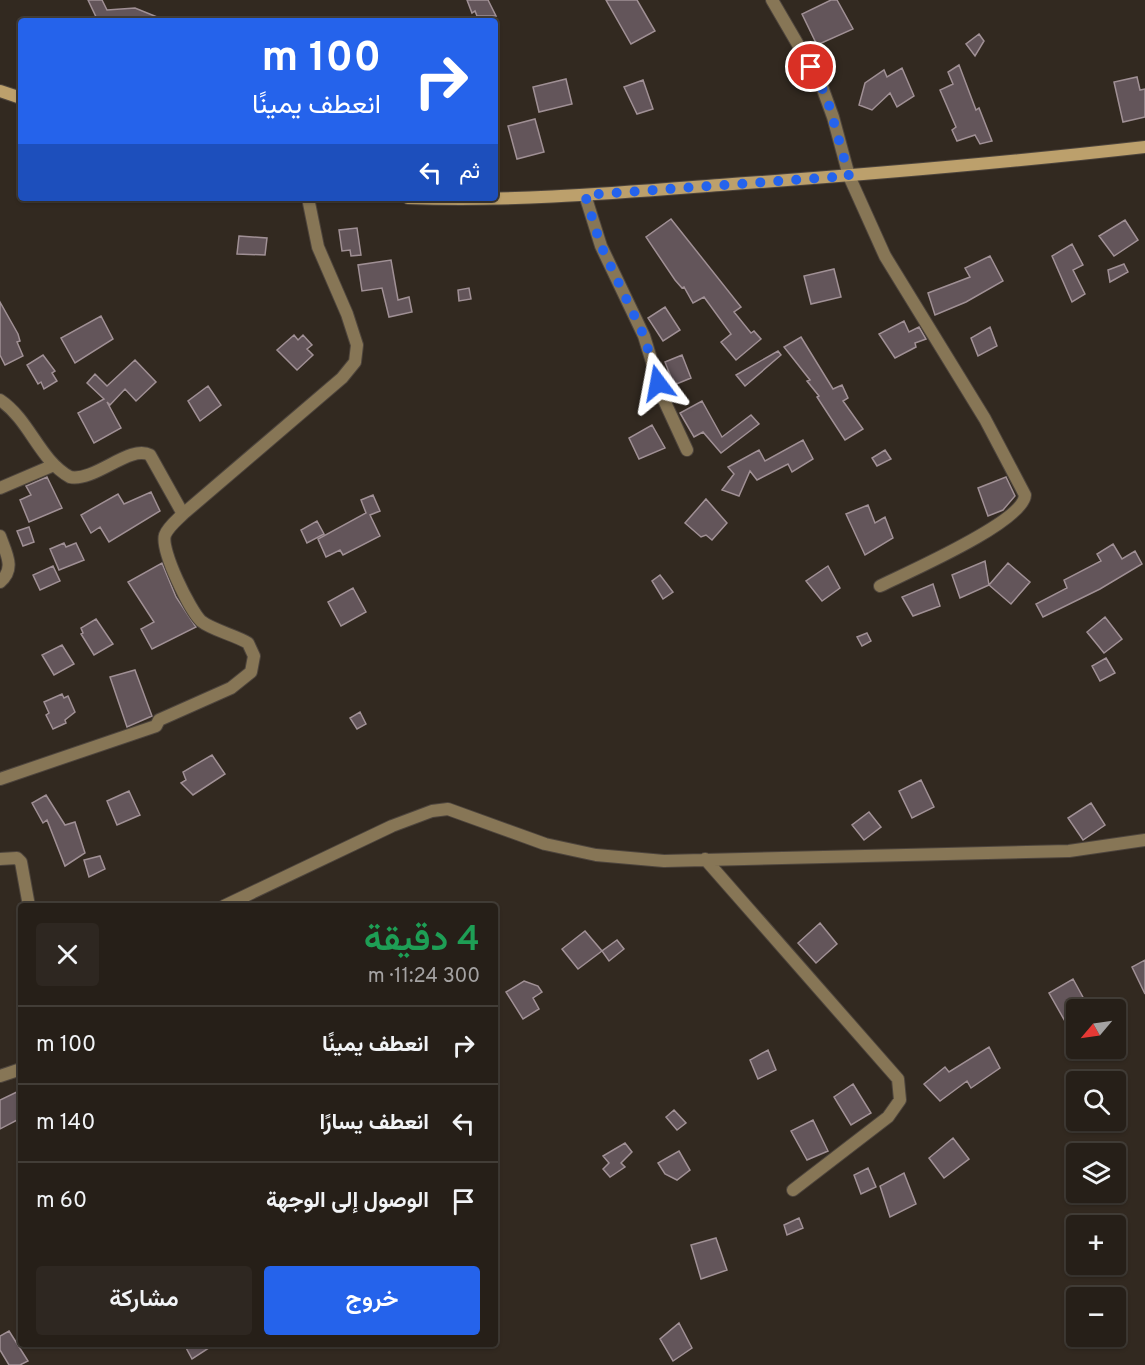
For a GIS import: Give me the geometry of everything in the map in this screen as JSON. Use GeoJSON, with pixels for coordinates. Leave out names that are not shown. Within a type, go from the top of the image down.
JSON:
{"type":"FeatureCollection","features":[{"type":"Feature","properties":{"kind":"street"},"geometry":{"type":"LineString","coordinates":[[772,0],[821,84],[833,117],[849,176],[885,256],[986,419],[1025,495],[1019,508],[990,530],[880,586]]}},
{"type":"Feature","properties":{"kind":"street"},"geometry":{"type":"LineString","coordinates":[[0,91],[18,97]]}},
{"type":"Feature","properties":{"kind":"street"},"geometry":{"type":"LineString","coordinates":[[498,199],[585,195],[849,176],[1145,147]]}},
{"type":"Feature","properties":{"kind":"street"},"geometry":{"type":"LineString","coordinates":[[585,195],[601,246],[644,336],[663,398],[687,450]]}},
{"type":"Feature","properties":{"kind":"street"},"geometry":{"type":"LineString","coordinates":[[0,779],[156,726],[159,720],[231,688],[251,672],[254,656],[248,643],[202,622],[187,598],[167,555],[165,534],[183,514],[342,378],[355,362],[357,355],[354,332],[318,247],[309,201]]}},
{"type":"Feature","properties":{"kind":"street"},"geometry":{"type":"LineString","coordinates":[[0,400],[17,414],[54,465],[63,473],[76,478],[138,453],[147,453],[154,459],[183,514]]}},
{"type":"Feature","properties":{"kind":"street"},"geometry":{"type":"LineString","coordinates":[[0,488],[54,465]]}},
{"type":"Feature","properties":{"kind":"street"},"geometry":{"type":"LineString","coordinates":[[0,536],[10,563],[8,574],[0,582]]}},
{"type":"Feature","properties":{"kind":"street"},"geometry":{"type":"LineString","coordinates":[[230,903],[392,826],[432,811],[448,809],[495,824],[519,836],[596,855],[664,861],[1069,851],[1145,840]]}},
{"type":"Feature","properties":{"kind":"street"},"geometry":{"type":"LineString","coordinates":[[0,859],[16,858],[21,862],[28,903]]}},
{"type":"Feature","properties":{"kind":"street"},"geometry":{"type":"LineString","coordinates":[[705,859],[898,1079],[900,1100],[888,1117],[793,1190]]}},
{"type":"Feature","properties":{"kind":"street"},"geometry":{"type":"LineString","coordinates":[[0,1076],[18,1070]]}},
{"type":"Feature","properties":{"kind":"building"},"geometry":{"type":"Polygon","coordinates":[[[88,0],[102,0],[107,10],[135,8],[160,18],[97,18],[88,0]]]}},
{"type":"Feature","properties":{"kind":"building"},"geometry":{"type":"Polygon","coordinates":[[[467,0],[488,0],[496,16],[477,16],[475,11],[472,13],[467,0]]]}},
{"type":"Feature","properties":{"kind":"building"},"geometry":{"type":"Polygon","coordinates":[[[606,0],[637,0],[655,31],[631,44],[606,0]]]}},
{"type":"Feature","properties":{"kind":"building"},"geometry":{"type":"Polygon","coordinates":[[[831,0],[837,0],[853,29],[817,45],[802,14],[831,0]]]}},
{"type":"Feature","properties":{"kind":"building"},"geometry":{"type":"Polygon","coordinates":[[[979,34],[984,41],[975,56],[966,44],[979,34]]]}},
{"type":"Feature","properties":{"kind":"building"},"geometry":{"type":"Polygon","coordinates":[[[959,65],[976,110],[979,108],[992,141],[980,144],[975,135],[957,141],[952,130],[956,127],[940,90],[953,84],[948,72],[959,65]]]}},
{"type":"Feature","properties":{"kind":"building"},"geometry":{"type":"Polygon","coordinates":[[[902,68],[914,96],[897,107],[890,93],[872,110],[859,105],[865,83],[884,70],[887,77],[902,68]]]}},
{"type":"Feature","properties":{"kind":"building"},"geometry":{"type":"Polygon","coordinates":[[[1137,77],[1140,90],[1145,89],[1145,117],[1123,122],[1114,82],[1137,77]]]}},
{"type":"Feature","properties":{"kind":"building"},"geometry":{"type":"Polygon","coordinates":[[[566,79],[572,104],[539,112],[533,87],[566,79]]]}},
{"type":"Feature","properties":{"kind":"building"},"geometry":{"type":"Polygon","coordinates":[[[643,80],[653,109],[637,114],[624,87],[643,80]]]}},
{"type":"Feature","properties":{"kind":"building"},"geometry":{"type":"Polygon","coordinates":[[[535,119],[544,152],[517,159],[508,126],[535,119]]]}},
{"type":"Feature","properties":{"kind":"building"},"geometry":{"type":"Polygon","coordinates":[[[671,219],[741,307],[734,312],[751,333],[754,331],[761,339],[736,360],[721,342],[731,334],[704,297],[693,303],[684,287],[682,288],[675,280],[646,237],[671,219]]]}},
{"type":"Feature","properties":{"kind":"building"},"geometry":{"type":"Polygon","coordinates":[[[1125,220],[1138,240],[1114,256],[1099,236],[1125,220]]]}},
{"type":"Feature","properties":{"kind":"building"},"geometry":{"type":"Polygon","coordinates":[[[357,228],[361,255],[351,256],[350,250],[342,251],[339,230],[357,228]]]}},
{"type":"Feature","properties":{"kind":"building"},"geometry":{"type":"Polygon","coordinates":[[[239,236],[267,238],[265,255],[237,254],[239,236]]]}},
{"type":"Feature","properties":{"kind":"building"},"geometry":{"type":"Polygon","coordinates":[[[1072,244],[1083,265],[1073,270],[1085,294],[1072,302],[1052,256],[1072,244]]]}},
{"type":"Feature","properties":{"kind":"building"},"geometry":{"type":"Polygon","coordinates":[[[990,256],[1003,281],[966,302],[935,315],[928,293],[970,277],[965,268],[990,256]]]}},
{"type":"Feature","properties":{"kind":"building"},"geometry":{"type":"Polygon","coordinates":[[[391,260],[398,300],[409,297],[412,312],[389,317],[382,288],[362,291],[358,265],[391,260]]]}},
{"type":"Feature","properties":{"kind":"building"},"geometry":{"type":"Polygon","coordinates":[[[1124,264],[1128,272],[1110,282],[1108,270],[1124,264]]]}},
{"type":"Feature","properties":{"kind":"building"},"geometry":{"type":"Polygon","coordinates":[[[834,269],[841,297],[811,304],[804,276],[834,269]]]}},
{"type":"Feature","properties":{"kind":"building"},"geometry":{"type":"Polygon","coordinates":[[[469,288],[471,299],[459,301],[458,290],[469,288]]]}},
{"type":"Feature","properties":{"kind":"building"},"geometry":{"type":"Polygon","coordinates":[[[0,302],[18,334],[20,341],[17,342],[23,356],[5,365],[0,355],[0,302]]]}},
{"type":"Feature","properties":{"kind":"building"},"geometry":{"type":"Polygon","coordinates":[[[665,307],[680,330],[663,341],[648,318],[665,307]]]}},
{"type":"Feature","properties":{"kind":"building"},"geometry":{"type":"Polygon","coordinates":[[[101,316],[113,339],[75,363],[61,338],[101,316]]]}},
{"type":"Feature","properties":{"kind":"building"},"geometry":{"type":"Polygon","coordinates":[[[904,321],[909,332],[919,327],[926,339],[915,343],[916,347],[895,358],[879,334],[904,321]]]}},
{"type":"Feature","properties":{"kind":"building"},"geometry":{"type":"Polygon","coordinates":[[[990,327],[997,346],[978,356],[971,338],[990,327]]]}},
{"type":"Feature","properties":{"kind":"building"},"geometry":{"type":"Polygon","coordinates":[[[294,335],[298,340],[303,335],[312,345],[307,349],[313,355],[297,370],[277,350],[294,335]]]}},
{"type":"Feature","properties":{"kind":"building"},"geometry":{"type":"Polygon","coordinates":[[[801,337],[833,389],[842,385],[848,398],[843,401],[863,429],[845,440],[817,397],[819,396],[807,381],[810,380],[784,347],[801,337]]]}},
{"type":"Feature","properties":{"kind":"building"},"geometry":{"type":"Polygon","coordinates":[[[778,351],[781,355],[745,386],[736,375],[778,351]]]}},
{"type":"Feature","properties":{"kind":"building"},"geometry":{"type":"Polygon","coordinates":[[[43,355],[55,371],[52,373],[57,381],[44,389],[41,382],[38,384],[27,365],[43,355]]]}},
{"type":"Feature","properties":{"kind":"building"},"geometry":{"type":"Polygon","coordinates":[[[682,355],[691,378],[674,385],[665,362],[682,355]]]}},
{"type":"Feature","properties":{"kind":"building"},"geometry":{"type":"Polygon","coordinates":[[[135,360],[156,382],[136,401],[125,389],[110,405],[107,402],[121,428],[94,443],[78,413],[104,399],[87,383],[95,374],[107,386],[135,360]]]}},
{"type":"Feature","properties":{"kind":"building"},"geometry":{"type":"Polygon","coordinates":[[[208,386],[221,405],[200,421],[188,401],[208,386]]]}},
{"type":"Feature","properties":{"kind":"building"},"geometry":{"type":"Polygon","coordinates":[[[702,401],[722,437],[751,415],[759,424],[721,453],[703,432],[694,437],[680,413],[702,401]]]}},
{"type":"Feature","properties":{"kind":"building"},"geometry":{"type":"Polygon","coordinates":[[[652,425],[665,448],[639,459],[629,438],[652,425]]]}},
{"type":"Feature","properties":{"kind":"building"},"geometry":{"type":"Polygon","coordinates":[[[803,440],[813,459],[792,472],[788,464],[757,480],[750,471],[739,496],[722,490],[734,474],[728,467],[759,450],[765,461],[803,440]]]}},
{"type":"Feature","properties":{"kind":"building"},"geometry":{"type":"Polygon","coordinates":[[[885,450],[891,459],[877,466],[872,458],[885,450]]]}},
{"type":"Feature","properties":{"kind":"building"},"geometry":{"type":"Polygon","coordinates":[[[47,477],[62,508],[29,522],[20,500],[31,495],[26,486],[47,477]]]}},
{"type":"Feature","properties":{"kind":"building"},"geometry":{"type":"Polygon","coordinates":[[[1006,477],[1015,496],[1003,510],[988,516],[978,488],[1006,477]]]}},
{"type":"Feature","properties":{"kind":"building"},"geometry":{"type":"Polygon","coordinates":[[[151,492],[160,511],[109,542],[100,527],[91,533],[81,515],[118,494],[124,504],[151,492]]]}},
{"type":"Feature","properties":{"kind":"building"},"geometry":{"type":"Polygon","coordinates":[[[373,495],[380,511],[370,515],[380,536],[343,555],[340,550],[326,557],[318,539],[366,513],[361,500],[373,495]]]}},
{"type":"Feature","properties":{"kind":"building"},"geometry":{"type":"Polygon","coordinates":[[[706,499],[727,523],[712,540],[706,535],[701,537],[685,523],[706,499]]]}},
{"type":"Feature","properties":{"kind":"building"},"geometry":{"type":"Polygon","coordinates":[[[868,505],[875,523],[885,517],[893,538],[865,555],[846,514],[868,505]]]}},
{"type":"Feature","properties":{"kind":"building"},"geometry":{"type":"Polygon","coordinates":[[[317,521],[324,534],[307,543],[301,530],[317,521]]]}},
{"type":"Feature","properties":{"kind":"building"},"geometry":{"type":"Polygon","coordinates":[[[29,527],[34,542],[23,546],[17,531],[29,527]]]}},
{"type":"Feature","properties":{"kind":"building"},"geometry":{"type":"Polygon","coordinates":[[[64,543],[66,547],[76,543],[84,560],[59,570],[50,549],[64,543]]]}},
{"type":"Feature","properties":{"kind":"building"},"geometry":{"type":"Polygon","coordinates":[[[1113,544],[1122,559],[1135,551],[1142,564],[1100,589],[1043,617],[1036,604],[1067,588],[1064,580],[1101,561],[1097,554],[1113,544]]]}},
{"type":"Feature","properties":{"kind":"building"},"geometry":{"type":"Polygon","coordinates":[[[985,561],[989,585],[960,598],[952,575],[985,561]]]}},
{"type":"Feature","properties":{"kind":"building"},"geometry":{"type":"Polygon","coordinates":[[[162,563],[176,597],[196,627],[152,649],[141,629],[154,622],[128,582],[162,563]]]}},
{"type":"Feature","properties":{"kind":"building"},"geometry":{"type":"Polygon","coordinates":[[[1008,563],[1030,582],[1011,604],[989,585],[1008,563]]]}},
{"type":"Feature","properties":{"kind":"building"},"geometry":{"type":"Polygon","coordinates":[[[53,566],[60,581],[40,590],[33,575],[53,566]]]}},
{"type":"Feature","properties":{"kind":"building"},"geometry":{"type":"Polygon","coordinates":[[[828,566],[840,588],[822,601],[806,581],[828,566]]]}},
{"type":"Feature","properties":{"kind":"building"},"geometry":{"type":"Polygon","coordinates":[[[660,575],[673,592],[663,599],[652,581],[660,575]]]}},
{"type":"Feature","properties":{"kind":"building"},"geometry":{"type":"Polygon","coordinates":[[[933,584],[940,606],[913,616],[902,597],[933,584]]]}},
{"type":"Feature","properties":{"kind":"building"},"geometry":{"type":"Polygon","coordinates":[[[353,588],[366,612],[341,626],[328,602],[353,588]]]}},
{"type":"Feature","properties":{"kind":"building"},"geometry":{"type":"Polygon","coordinates":[[[1105,617],[1122,639],[1104,653],[1087,632],[1105,617]]]}},
{"type":"Feature","properties":{"kind":"building"},"geometry":{"type":"Polygon","coordinates":[[[96,619],[113,644],[94,655],[81,634],[83,633],[81,628],[96,619]]]}},
{"type":"Feature","properties":{"kind":"building"},"geometry":{"type":"Polygon","coordinates":[[[867,633],[871,641],[862,646],[857,637],[867,633]]]}},
{"type":"Feature","properties":{"kind":"building"},"geometry":{"type":"Polygon","coordinates":[[[62,645],[74,664],[54,675],[42,655],[62,645]]]}},
{"type":"Feature","properties":{"kind":"building"},"geometry":{"type":"Polygon","coordinates":[[[1106,658],[1115,673],[1100,681],[1092,666],[1106,658]]]}},
{"type":"Feature","properties":{"kind":"building"},"geometry":{"type":"Polygon","coordinates":[[[135,670],[152,716],[127,727],[110,677],[135,670]]]}},
{"type":"Feature","properties":{"kind":"building"},"geometry":{"type":"Polygon","coordinates":[[[62,694],[64,698],[68,696],[75,712],[65,720],[66,723],[53,729],[46,715],[49,713],[44,702],[62,694]]]}},
{"type":"Feature","properties":{"kind":"building"},"geometry":{"type":"Polygon","coordinates":[[[360,712],[366,724],[357,729],[350,718],[360,712]]]}},
{"type":"Feature","properties":{"kind":"building"},"geometry":{"type":"Polygon","coordinates":[[[212,755],[225,774],[193,795],[181,783],[186,780],[183,772],[212,755]]]}},
{"type":"Feature","properties":{"kind":"building"},"geometry":{"type":"Polygon","coordinates":[[[921,780],[934,807],[912,818],[899,791],[921,780]]]}},
{"type":"Feature","properties":{"kind":"building"},"geometry":{"type":"Polygon","coordinates":[[[129,791],[140,815],[117,825],[107,801],[129,791]]]}},
{"type":"Feature","properties":{"kind":"building"},"geometry":{"type":"Polygon","coordinates":[[[46,795],[65,825],[75,822],[85,853],[65,866],[47,820],[43,823],[32,803],[46,795]]]}},
{"type":"Feature","properties":{"kind":"building"},"geometry":{"type":"Polygon","coordinates":[[[1091,803],[1105,825],[1083,840],[1068,818],[1091,803]]]}},
{"type":"Feature","properties":{"kind":"building"},"geometry":{"type":"Polygon","coordinates":[[[869,812],[881,827],[864,840],[852,825],[869,812]]]}},
{"type":"Feature","properties":{"kind":"building"},"geometry":{"type":"Polygon","coordinates":[[[100,856],[105,869],[89,877],[84,860],[100,856]]]}},
{"type":"Feature","properties":{"kind":"building"},"geometry":{"type":"Polygon","coordinates":[[[820,923],[837,944],[816,963],[798,943],[820,923]]]}},
{"type":"Feature","properties":{"kind":"building"},"geometry":{"type":"Polygon","coordinates":[[[585,931],[602,951],[578,969],[562,949],[585,931]]]}},
{"type":"Feature","properties":{"kind":"building"},"geometry":{"type":"Polygon","coordinates":[[[617,940],[624,949],[609,961],[602,951],[617,940]]]}},
{"type":"Feature","properties":{"kind":"building"},"geometry":{"type":"Polygon","coordinates":[[[1145,960],[1145,994],[1132,967],[1145,960]]]}},
{"type":"Feature","properties":{"kind":"building"},"geometry":{"type":"Polygon","coordinates":[[[1073,979],[1084,999],[1066,999],[1066,1023],[1049,993],[1073,979]]]}},
{"type":"Feature","properties":{"kind":"building"},"geometry":{"type":"Polygon","coordinates":[[[524,981],[538,986],[542,992],[533,998],[539,1009],[523,1019],[506,992],[524,981]]]}},
{"type":"Feature","properties":{"kind":"building"},"geometry":{"type":"Polygon","coordinates":[[[989,1047],[1000,1068],[971,1088],[967,1081],[940,1101],[924,1084],[945,1067],[949,1072],[989,1047]]]}},
{"type":"Feature","properties":{"kind":"building"},"geometry":{"type":"Polygon","coordinates":[[[768,1050],[776,1070],[758,1079],[750,1060],[768,1050]]]}},
{"type":"Feature","properties":{"kind":"building"},"geometry":{"type":"Polygon","coordinates":[[[853,1084],[871,1113],[851,1125],[834,1097],[853,1084]]]}},
{"type":"Feature","properties":{"kind":"building"},"geometry":{"type":"Polygon","coordinates":[[[18,1091],[18,1120],[0,1129],[0,1100],[18,1091]]]}},
{"type":"Feature","properties":{"kind":"building"},"geometry":{"type":"Polygon","coordinates":[[[674,1110],[686,1123],[677,1130],[666,1117],[674,1110]]]}},
{"type":"Feature","properties":{"kind":"building"},"geometry":{"type":"Polygon","coordinates":[[[813,1120],[828,1151],[807,1160],[791,1131],[813,1120]]]}},
{"type":"Feature","properties":{"kind":"building"},"geometry":{"type":"Polygon","coordinates":[[[953,1138],[969,1159],[944,1178],[929,1158],[953,1138]]]}},
{"type":"Feature","properties":{"kind":"building"},"geometry":{"type":"Polygon","coordinates":[[[625,1143],[632,1152],[621,1163],[625,1167],[610,1177],[603,1169],[609,1163],[603,1156],[625,1143]]]}},
{"type":"Feature","properties":{"kind":"building"},"geometry":{"type":"Polygon","coordinates":[[[679,1151],[690,1170],[677,1180],[665,1174],[658,1163],[679,1151]]]}},
{"type":"Feature","properties":{"kind":"building"},"geometry":{"type":"Polygon","coordinates":[[[868,1168],[876,1187],[861,1194],[854,1175],[868,1168]]]}},
{"type":"Feature","properties":{"kind":"building"},"geometry":{"type":"Polygon","coordinates":[[[904,1173],[916,1204],[890,1217],[880,1186],[904,1173]]]}},
{"type":"Feature","properties":{"kind":"building"},"geometry":{"type":"Polygon","coordinates":[[[799,1218],[803,1228],[787,1235],[784,1225],[799,1218]]]}},
{"type":"Feature","properties":{"kind":"building"},"geometry":{"type":"Polygon","coordinates":[[[716,1238],[727,1270],[701,1279],[691,1245],[716,1238]]]}},
{"type":"Feature","properties":{"kind":"building"},"geometry":{"type":"Polygon","coordinates":[[[679,1323],[692,1348],[673,1361],[660,1339],[679,1323]]]}},
{"type":"Feature","properties":{"kind":"building"},"geometry":{"type":"Polygon","coordinates":[[[9,1331],[28,1361],[20,1365],[9,1365],[0,1350],[0,1336],[9,1331]]]}},
{"type":"Feature","properties":{"kind":"building"},"geometry":{"type":"Polygon","coordinates":[[[186,1347],[210,1347],[192,1359],[186,1347]]]}},
{"type":"Feature","properties":{"kind":"route"},"geometry":{"type":"LineString","coordinates":[[658,383],[652,355],[601,246],[585,195],[849,176],[827,98],[811,67]]}}]}
